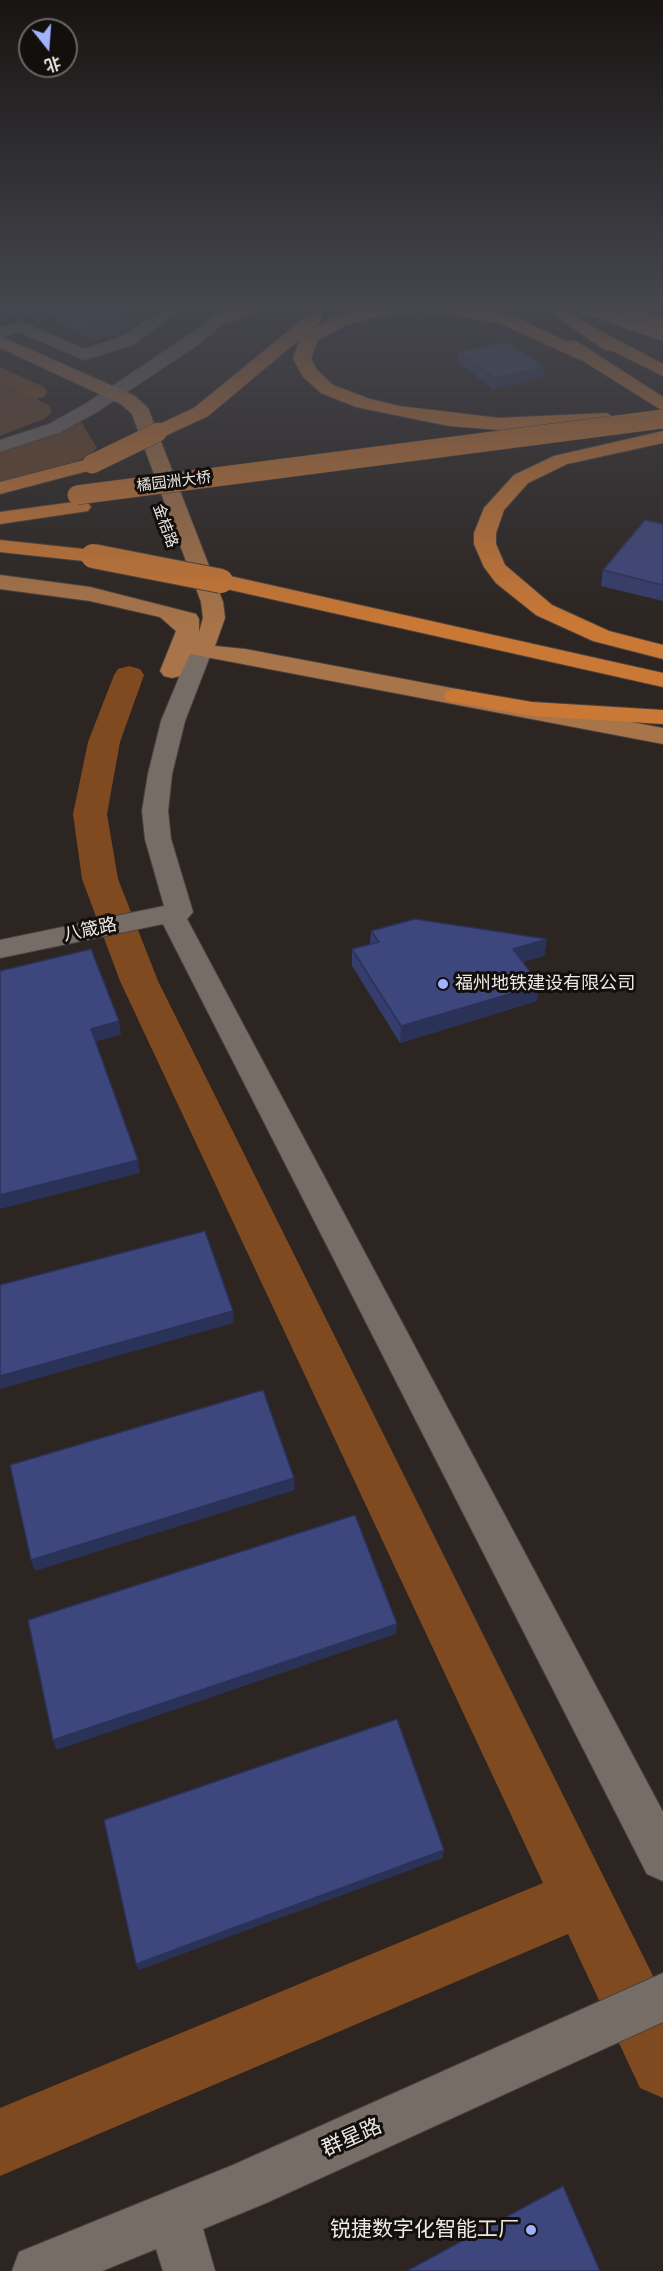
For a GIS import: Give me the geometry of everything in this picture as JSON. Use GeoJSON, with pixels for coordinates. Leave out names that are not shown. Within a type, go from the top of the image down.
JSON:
{"type":"FeatureCollection","features":[{"type":"Feature","properties":{"kind":"highway"},"geometry":{"type":"LineString","coordinates":[[158,432],[180,413]]}},
{"type":"Feature","properties":{"kind":"highway"},"geometry":{"type":"LineString","coordinates":[[0,488],[92,464],[199,413]]}},
{"type":"Feature","properties":{"kind":"highway"},"geometry":{"type":"LineString","coordinates":[[405,413],[449,420],[542,424],[663,414]]}},
{"type":"Feature","properties":{"kind":"highway","name":"橘园洲大桥"},"geometry":{"type":"LineString","coordinates":[[79,501],[663,419]]}},
{"type":"Feature","properties":{"kind":"highway","name":"橘园洲大桥"},"geometry":{"type":"LineString","coordinates":[[79,501],[663,432]]}},
{"type":"Feature","properties":{"kind":"highway"},"geometry":{"type":"LineString","coordinates":[[663,437],[561,460],[521,479],[494,508],[485,533],[485,544],[495,567],[504,578],[544,610],[601,636],[663,652]]}},
{"type":"Feature","properties":{"kind":"highway"},"geometry":{"type":"LineString","coordinates":[[0,505],[79,501]]}},
{"type":"Feature","properties":{"kind":"highway"},"geometry":{"type":"LineString","coordinates":[[0,518],[79,501]]}},
{"type":"Feature","properties":{"kind":"highway"},"geometry":{"type":"LineString","coordinates":[[0,546],[93,556],[221,581],[663,680]]}},
{"type":"Feature","properties":{"kind":"highway"},"geometry":{"type":"LineString","coordinates":[[221,581],[369,600],[663,662]]}},
{"type":"Feature","properties":{"kind":"highway"},"geometry":{"type":"LineString","coordinates":[[456,696],[532,709],[663,717]]}},
{"type":"Feature","properties":{"kind":"main road","name":"金桔路"},"geometry":{"type":"LineString","coordinates":[[122,413],[188,598],[188,629],[172,671]]}},
{"type":"Feature","properties":{"kind":"main road"},"geometry":{"type":"LineString","coordinates":[[141,413],[212,602],[214,618],[212,628],[201,651]]}},
{"type":"Feature","properties":{"kind":"main road"},"geometry":{"type":"LineString","coordinates":[[0,582],[70,591],[159,609],[175,616],[188,629],[194,646],[201,651],[245,656],[663,736]]}},
{"type":"Feature","properties":{"kind":"street"},"geometry":{"type":"LineString","coordinates":[[0,446],[54,428],[79,413]]}},
{"type":"Feature","properties":{"kind":"street"},"geometry":{"type":"LineString","coordinates":[[162,915],[155,811],[160,774],[173,722],[201,651]]}},
{"type":"Feature","properties":{"kind":"street"},"geometry":{"type":"LineString","coordinates":[[172,671],[141,777],[137,817],[142,850],[162,915],[663,1858]]}},
{"type":"Feature","properties":{"kind":"street","name":"八箴路"},"geometry":{"type":"LineString","coordinates":[[0,949],[162,915]]}},
{"type":"Feature","properties":{"kind":"street","name":"群星路"},"geometry":{"type":"LineString","coordinates":[[38,2271],[173,2217],[610,2023],[660,1998]]}},
{"type":"Feature","properties":{"kind":"street"},"geometry":{"type":"LineString","coordinates":[[173,2217],[189,2271]]}},
{"type":"Feature","properties":{"kind":"shaded area"},"geometry":{"type":"Polygon","coordinates":[[[0,413],[51,413],[44,419],[0,436],[0,413]]]}},
{"type":"Feature","properties":{"kind":"shaded area"},"geometry":{"type":"Polygon","coordinates":[[[80,420],[97,448],[89,456],[62,467],[0,482],[0,451],[80,420]]]}},
{"type":"Feature","properties":{"kind":"building"},"geometry":{"type":"Polygon","coordinates":[[[645,520],[663,524],[663,585],[603,570],[645,520]]]}},
{"type":"Feature","properties":{"kind":"building","name":"福州地铁建设有限公司"},"geometry":{"type":"Polygon","coordinates":[[[415,919],[547,939],[513,949],[540,985],[401,1026],[352,949],[379,942],[371,931],[415,919]]]}},
{"type":"Feature","properties":{"kind":"building"},"geometry":{"type":"Polygon","coordinates":[[[91,949],[119,1021],[91,1029],[138,1160],[0,1195],[0,971],[91,949]]]}},
{"type":"Feature","properties":{"kind":"building"},"geometry":{"type":"Polygon","coordinates":[[[205,1231],[233,1311],[0,1376],[0,1285],[205,1231]]]}},
{"type":"Feature","properties":{"kind":"building"},"geometry":{"type":"Polygon","coordinates":[[[263,1390],[294,1478],[31,1560],[10,1465],[263,1390]]]}},
{"type":"Feature","properties":{"kind":"building"},"geometry":{"type":"Polygon","coordinates":[[[355,1515],[397,1624],[53,1740],[28,1620],[355,1515]]]}},
{"type":"Feature","properties":{"kind":"building"},"geometry":{"type":"Polygon","coordinates":[[[397,1719],[444,1850],[136,1964],[104,1820],[397,1719]]]}},
{"type":"Feature","properties":{"kind":"building","name":"锐捷数字化智能工厂"},"geometry":{"type":"Polygon","coordinates":[[[563,2186],[600,2271],[407,2271],[563,2186]]]}},
{"type":"Feature","properties":{"kind":"waterway"},"geometry":{"type":"LineString","coordinates":[[129,675],[104,742],[90,814],[100,879],[139,981],[582,1897]]}},
{"type":"Feature","properties":{"kind":"waterway"},"geometry":{"type":"LineString","coordinates":[[0,2142],[582,1897]]}},
{"type":"Feature","properties":{"kind":"waterway"},"geometry":{"type":"LineString","coordinates":[[582,1897],[663,2065]]}},
{"type":"Feature","properties":{"kind":"place","name":"福州地铁建设有限公司"},"geometry":{"type":"Point","coordinates":[443,984]}},
{"type":"Feature","properties":{"kind":"place","name":"锐捷数字化智能工厂"},"geometry":{"type":"Point","coordinates":[531,2230]}}]}
